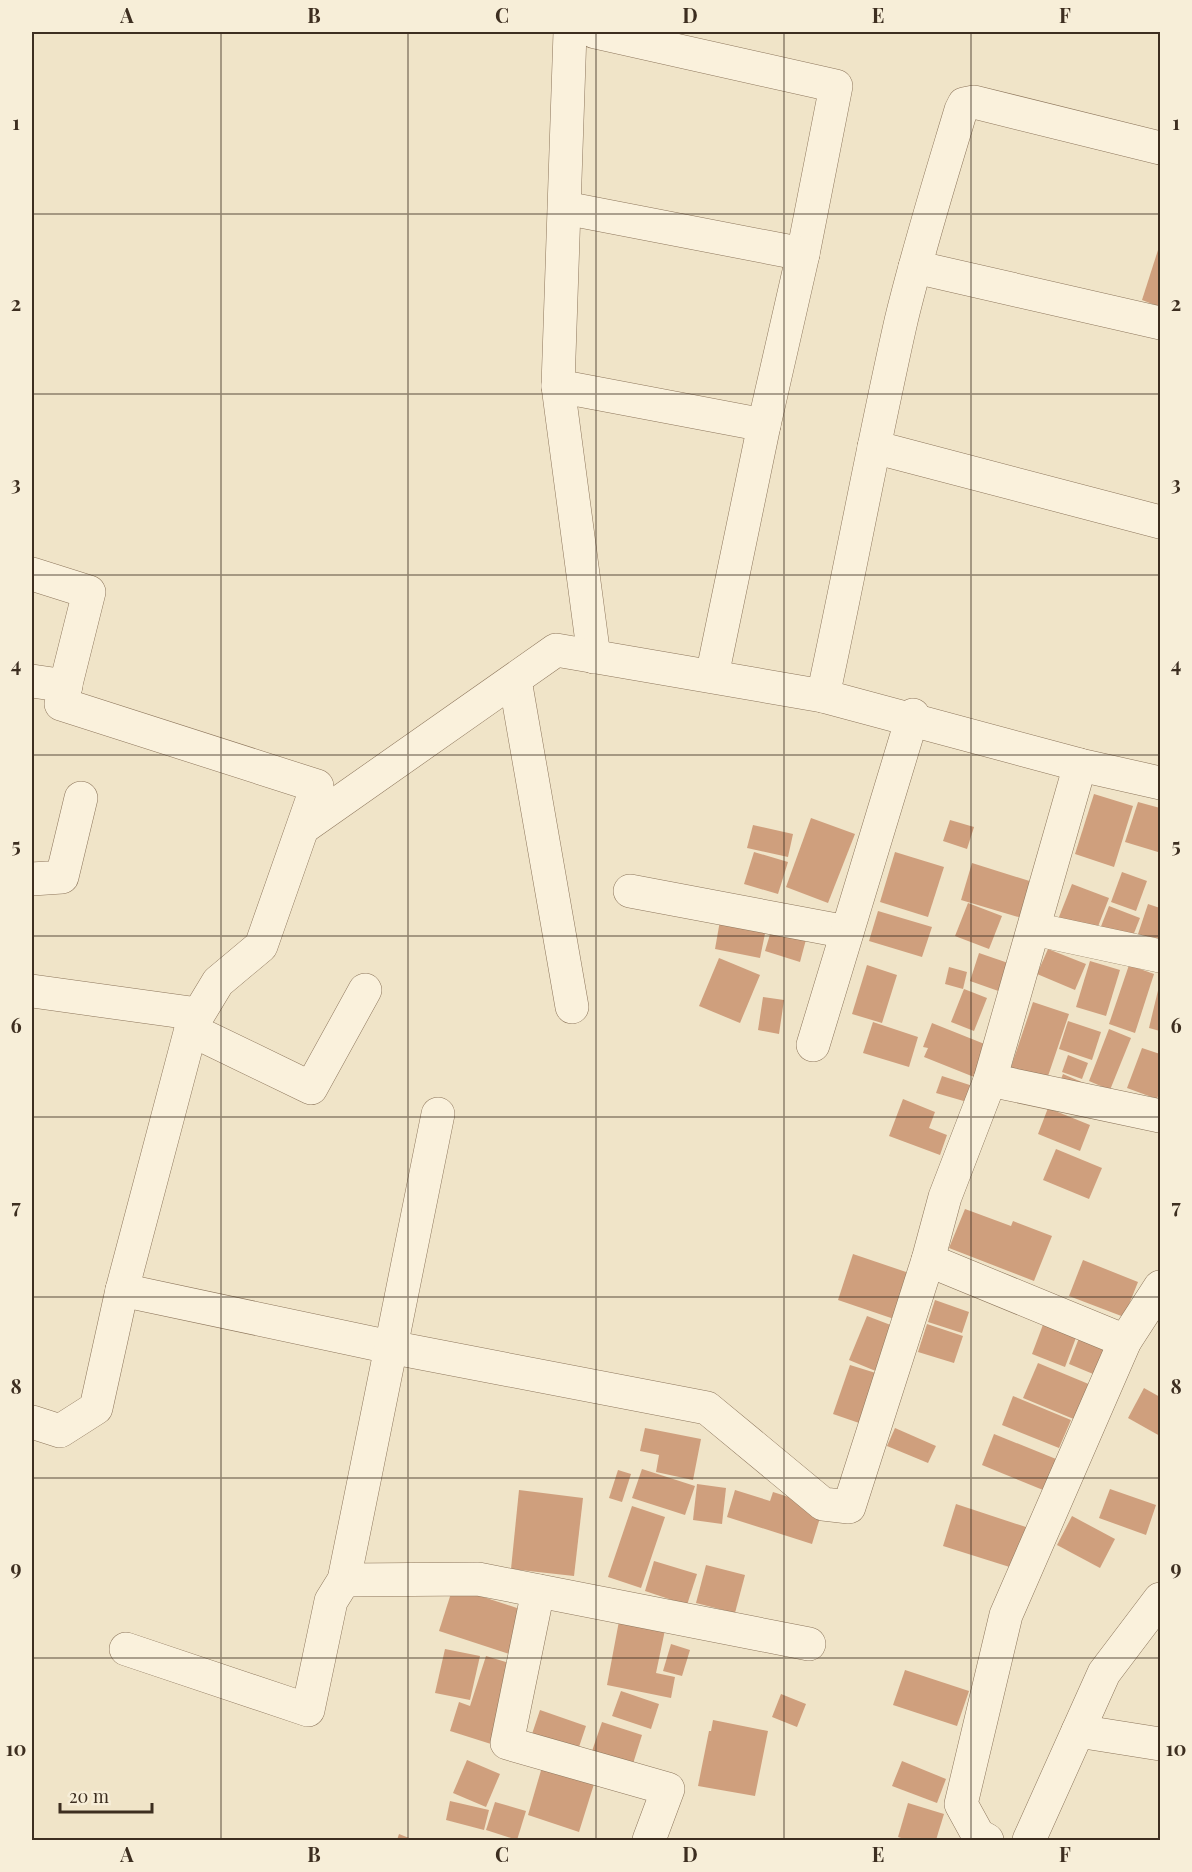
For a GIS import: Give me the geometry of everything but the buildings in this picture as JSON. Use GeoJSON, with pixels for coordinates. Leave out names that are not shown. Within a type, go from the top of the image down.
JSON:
{"type":"FeatureCollection","features":[{"type":"Feature","properties":{"kind":"street"},"geometry":{"type":"LineString","coordinates":[[570,32],[558,386],[594,657]]}},
{"type":"Feature","properties":{"kind":"street"},"geometry":{"type":"LineString","coordinates":[[595,32],[836,86],[803,254],[764,425],[712,676]]}},
{"type":"Feature","properties":{"kind":"street"},"geometry":{"type":"LineString","coordinates":[[824,696],[874,447],[915,267],[964,104],[974,102],[1161,148]]}},
{"type":"Feature","properties":{"kind":"street"},"geometry":{"type":"LineString","coordinates":[[565,208],[803,254]]}},
{"type":"Feature","properties":{"kind":"street"},"geometry":{"type":"LineString","coordinates":[[915,267],[1161,323]]}},
{"type":"Feature","properties":{"kind":"street"},"geometry":{"type":"LineString","coordinates":[[558,386],[764,425]]}},
{"type":"Feature","properties":{"kind":"street"},"geometry":{"type":"LineString","coordinates":[[874,447],[1161,522]]}},
{"type":"Feature","properties":{"kind":"street"},"geometry":{"type":"LineString","coordinates":[[32,574],[89,592],[61,705],[317,786],[261,946],[218,982],[195,1022],[122,1290],[96,1407],[60,1431],[32,1422]]}},
{"type":"Feature","properties":{"kind":"street"},"geometry":{"type":"LineString","coordinates":[[304,826],[556,650],[824,696],[913,717],[1080,765],[1161,783]]}},
{"type":"Feature","properties":{"kind":"street"},"geometry":{"type":"LineString","coordinates":[[515,680],[572,1007]]}},
{"type":"Feature","properties":{"kind":"street"},"geometry":{"type":"LineString","coordinates":[[32,681],[66,687]]}},
{"type":"Feature","properties":{"kind":"street"},"geometry":{"type":"LineString","coordinates":[[813,1045],[913,717]]}},
{"type":"Feature","properties":{"kind":"street"},"geometry":{"type":"LineString","coordinates":[[122,1290],[390,1347],[707,1408],[823,1503],[849,1507],[928,1260],[945,1197],[990,1080],[1080,765]]}},
{"type":"Feature","properties":{"kind":"street"},"geometry":{"type":"LineString","coordinates":[[32,879],[62,877],[81,798]]}},
{"type":"Feature","properties":{"kind":"street"},"geometry":{"type":"LineString","coordinates":[[630,891],[847,932]]}},
{"type":"Feature","properties":{"kind":"street"},"geometry":{"type":"LineString","coordinates":[[1034,929],[1161,956]]}},
{"type":"Feature","properties":{"kind":"street"},"geometry":{"type":"LineString","coordinates":[[32,991],[195,1022],[310,1088],[364,990]]}},
{"type":"Feature","properties":{"kind":"street"},"geometry":{"type":"LineString","coordinates":[[990,1080],[1161,1116]]}},
{"type":"Feature","properties":{"kind":"street"},"geometry":{"type":"LineString","coordinates":[[126,1649],[308,1710],[331,1600],[344,1580],[438,1114]]}},
{"type":"Feature","properties":{"kind":"street"},"geometry":{"type":"LineString","coordinates":[[928,1260],[1125,1341]]}},
{"type":"Feature","properties":{"kind":"street"},"geometry":{"type":"LineString","coordinates":[[987,1840],[978,1835],[961,1804],[1006,1615],[1125,1341],[1161,1287]]}},
{"type":"Feature","properties":{"kind":"street"},"geometry":{"type":"LineString","coordinates":[[344,1580],[478,1579],[809,1644]]}},
{"type":"Feature","properties":{"kind":"street"},"geometry":{"type":"LineString","coordinates":[[538,1590],[507,1743],[668,1789],[649,1840]]}},
{"type":"Feature","properties":{"kind":"street"},"geometry":{"type":"LineString","coordinates":[[1029,1840],[1104,1673],[1161,1599]]}},
{"type":"Feature","properties":{"kind":"street"},"geometry":{"type":"LineString","coordinates":[[1078,1731],[1161,1744]]}}]}
